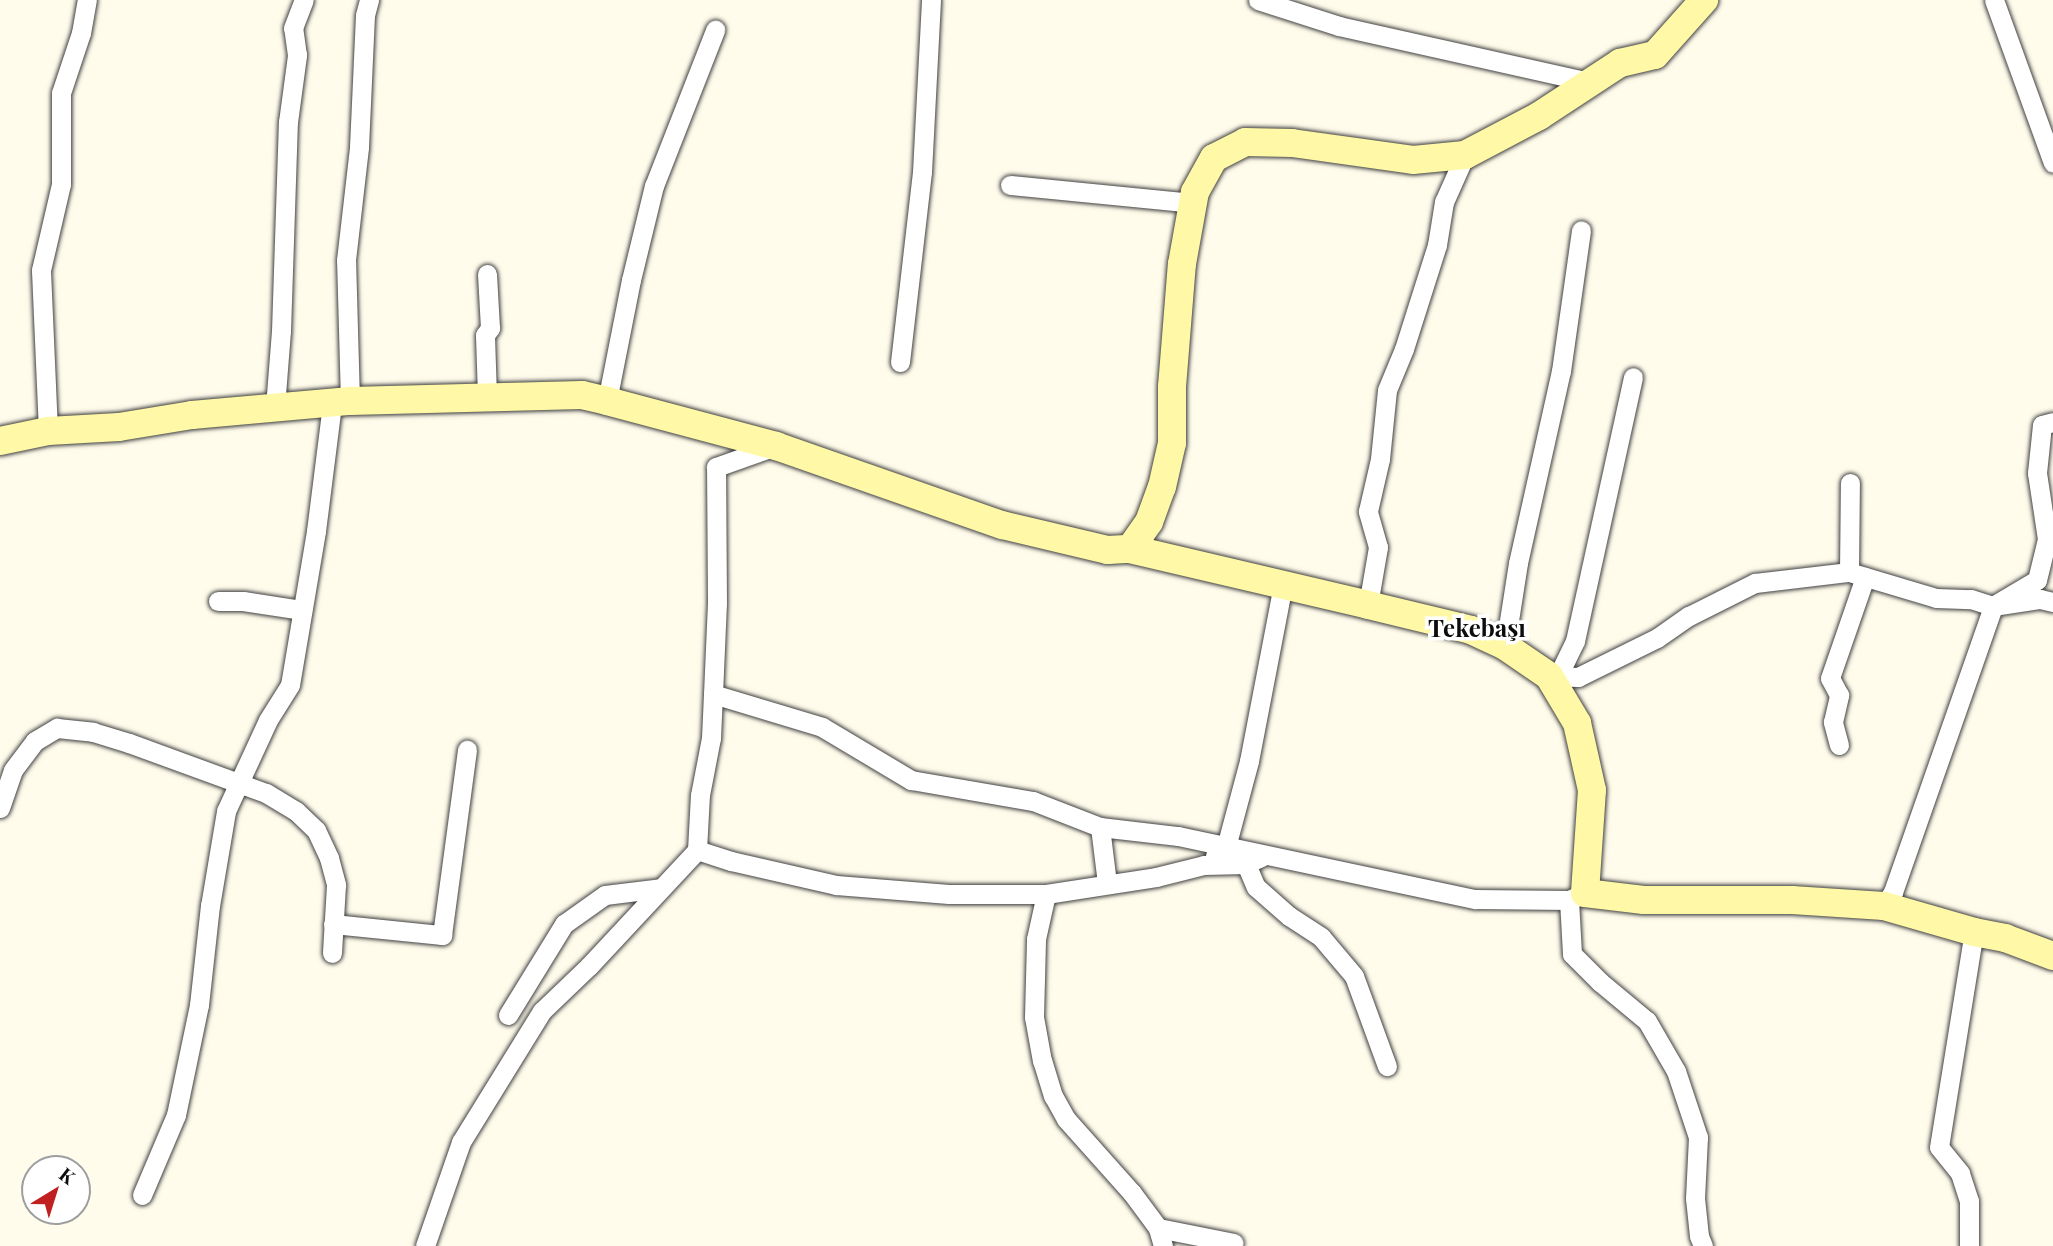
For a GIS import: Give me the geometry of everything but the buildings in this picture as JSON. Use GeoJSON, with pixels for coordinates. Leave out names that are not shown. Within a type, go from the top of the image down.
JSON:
{"type":"FeatureCollection","features":[{"type":"Feature","properties":{"kind":"street"},"geometry":{"type":"LineString","coordinates":[[48,431],[41,270],[61,184],[61,93],[81,33],[87,0]]}},
{"type":"Feature","properties":{"kind":"street"},"geometry":{"type":"LineString","coordinates":[[275,407],[281,331],[288,122],[297,55],[293,28],[304,0]]}},
{"type":"Feature","properties":{"kind":"street"},"geometry":{"type":"LineString","coordinates":[[142,1195],[176,1115],[199,1005],[210,906],[226,811],[268,720],[290,685],[341,403],[346,260],[359,147],[369,0]]}},
{"type":"Feature","properties":{"kind":"street"},"geometry":{"type":"LineString","coordinates":[[901,362],[922,172],[931,0]]}},
{"type":"Feature","properties":{"kind":"street"},"geometry":{"type":"LineString","coordinates":[[1258,0],[1339,26],[1589,82]]}},
{"type":"Feature","properties":{"kind":"street"},"geometry":{"type":"LineString","coordinates":[[1130,549],[1149,522],[1162,487],[1172,443],[1178,296],[1195,192],[1214,158],[1245,142],[1292,144],[1413,160],[1465,155],[1518,128],[1620,63],[1655,55],[1704,0]]}},
{"type":"Feature","properties":{"kind":"street"},"geometry":{"type":"LineString","coordinates":[[1994,0],[2053,163]]}},
{"type":"Feature","properties":{"kind":"street"},"geometry":{"type":"LineString","coordinates":[[607,401],[631,280],[654,186],[715,30]]}},
{"type":"Feature","properties":{"kind":"street"},"geometry":{"type":"LineString","coordinates":[[1368,605],[1378,547],[1368,511],[1380,459],[1387,390],[1404,349],[1437,245],[1444,202],[1465,155]]}},
{"type":"Feature","properties":{"kind":"street"},"geometry":{"type":"LineString","coordinates":[[1010,185],[1193,203]]}},
{"type":"Feature","properties":{"kind":"street"},"geometry":{"type":"LineString","coordinates":[[1505,646],[1528,513],[1561,371],[1581,230]]}},
{"type":"Feature","properties":{"kind":"street"},"geometry":{"type":"LineString","coordinates":[[486,396],[485,335],[490,328],[487,274]]}},
{"type":"Feature","properties":{"kind":"street"},"geometry":{"type":"LineString","coordinates":[[1553,677],[1575,641],[1582,615],[1592,576],[1594,547],[1599,538],[1599,526],[1633,377]]}},
{"type":"Feature","properties":{"kind":"street"},"geometry":{"type":"LineString","coordinates":[[0,441],[48,431],[119,427],[275,407],[486,396],[582,395],[776,446],[1002,525],[1108,550],[1130,549],[1283,584],[1471,630],[1505,646],[1553,677],[1577,723],[1592,790],[1572,954],[1647,1021],[1676,1071],[1698,1137],[1695,1198],[1699,1236],[1703,1246]]}},
{"type":"Feature","properties":{"kind":"street"},"geometry":{"type":"LineString","coordinates":[[1553,677],[1578,677],[1600,667],[1657,638],[1689,615],[1755,583],[1857,575],[1937,598],[1971,599],[1993,606],[2043,593],[2047,539],[2037,473],[2042,425],[2053,422]]}},
{"type":"Feature","properties":{"kind":"street"},"geometry":{"type":"LineString","coordinates":[[425,1246],[461,1142],[542,1011],[589,966],[697,850],[700,795],[711,738],[718,551],[716,467],[776,446]]}},
{"type":"Feature","properties":{"kind":"street"},"geometry":{"type":"LineString","coordinates":[[1839,745],[1833,722],[1839,695],[1830,678],[1857,575],[1850,483]]}},
{"type":"Feature","properties":{"kind":"street"},"geometry":{"type":"LineString","coordinates":[[1204,865],[1226,847],[1249,761],[1283,584]]}},
{"type":"Feature","properties":{"kind":"street"},"geometry":{"type":"LineString","coordinates":[[218,601],[243,601],[302,611]]}},
{"type":"Feature","properties":{"kind":"street"},"geometry":{"type":"LineString","coordinates":[[1884,906],[1894,892],[1993,606]]}},
{"type":"Feature","properties":{"kind":"street"},"geometry":{"type":"LineString","coordinates":[[713,694],[822,727],[911,780],[1033,801],[1100,827],[1178,836],[1475,899],[1577,896],[1644,900],[1792,900],[1884,906],[1974,932],[2005,938],[2053,956]]}},
{"type":"Feature","properties":{"kind":"street"},"geometry":{"type":"LineString","coordinates":[[0,808],[13,770],[34,741],[57,728],[129,743],[266,793],[286,805],[316,830],[330,858],[336,885],[332,953]]}},
{"type":"Feature","properties":{"kind":"street"},"geometry":{"type":"LineString","coordinates":[[333,924],[442,935],[467,750]]}},
{"type":"Feature","properties":{"kind":"street"},"geometry":{"type":"LineString","coordinates":[[1100,827],[1107,883]]}},
{"type":"Feature","properties":{"kind":"street"},"geometry":{"type":"LineString","coordinates":[[697,850],[731,861],[836,886],[949,894],[1046,894],[1156,877],[1204,865],[1246,864],[1266,856]]}},
{"type":"Feature","properties":{"kind":"street"},"geometry":{"type":"LineString","coordinates":[[1246,864],[1256,887],[1289,916],[1321,937],[1354,976],[1387,1066]]}},
{"type":"Feature","properties":{"kind":"street"},"geometry":{"type":"LineString","coordinates":[[508,1016],[564,924],[605,895],[661,888]]}},
{"type":"Feature","properties":{"kind":"street"},"geometry":{"type":"LineString","coordinates":[[1046,894],[1036,939],[1034,1017],[1049,1084],[1066,1119],[1132,1193],[1161,1237],[1234,1243]]}},
{"type":"Feature","properties":{"kind":"street"},"geometry":{"type":"LineString","coordinates":[[1969,1246],[1969,1201],[1960,1172],[1939,1147],[1974,932]]}},
{"type":"Feature","properties":{"kind":"district","name":"Tekebaşı"},"geometry":{"type":"Point","coordinates":[1477,628]}}]}
